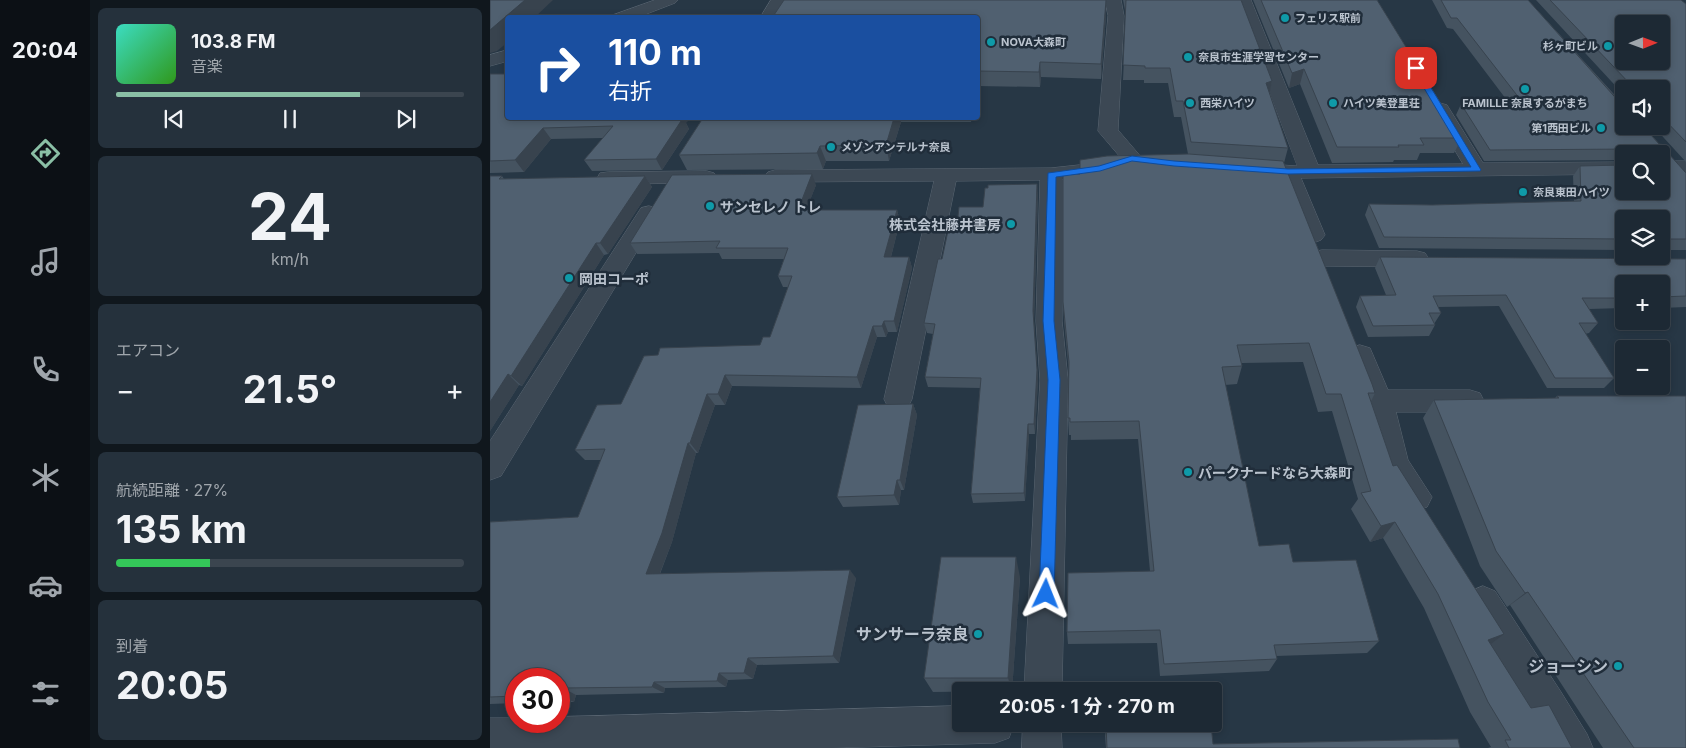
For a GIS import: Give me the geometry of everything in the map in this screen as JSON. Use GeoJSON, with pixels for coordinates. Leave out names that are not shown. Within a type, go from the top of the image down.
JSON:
{"type":"FeatureCollection","features":[{"type":"Feature","properties":{"kind":"street"},"geometry":{"type":"LineString","coordinates":[[628,15],[670,0]]}},
{"type":"Feature","properties":{"kind":"street"},"geometry":{"type":"LineString","coordinates":[[770,15],[779,0]]}},
{"type":"Feature","properties":{"kind":"street"},"geometry":{"type":"LineString","coordinates":[[760,176],[1052,174],[1100,169],[1140,159],[1108,131],[1116,16],[1114,0]]}},
{"type":"Feature","properties":{"kind":"street"},"geometry":{"type":"LineString","coordinates":[[1243,0],[1299,172],[1327,272],[1440,259]]}},
{"type":"Feature","properties":{"kind":"street"},"geometry":{"type":"LineString","coordinates":[[490,61],[505,56]]}},
{"type":"Feature","properties":{"kind":"street"},"geometry":{"type":"LineString","coordinates":[[1431,93],[1477,170]]}},
{"type":"Feature","properties":{"kind":"street"},"geometry":{"type":"LineString","coordinates":[[490,467],[687,151]]}},
{"type":"Feature","properties":{"kind":"street"},"geometry":{"type":"LineString","coordinates":[[1231,168],[1299,172],[1615,168]]}},
{"type":"Feature","properties":{"kind":"street"},"geometry":{"type":"LineString","coordinates":[[1043,682],[1054,380],[1049,321],[1052,174]]}},
{"type":"Feature","properties":{"kind":"street"},"geometry":{"type":"LineString","coordinates":[[593,178],[730,176]]}},
{"type":"Feature","properties":{"kind":"street"},"geometry":{"type":"LineString","coordinates":[[898,399],[946,176]]}},
{"type":"Feature","properties":{"kind":"street"},"geometry":{"type":"LineString","coordinates":[[1350,330],[1379,401],[1394,464],[1431,522]]}},
{"type":"Feature","properties":{"kind":"street"},"geometry":{"type":"LineString","coordinates":[[1379,401],[1498,401]]}},
{"type":"Feature","properties":{"kind":"street"},"geometry":{"type":"LineString","coordinates":[[1468,580],[1548,705],[1572,748]]}},
{"type":"Feature","properties":{"kind":"street"},"geometry":{"type":"LineString","coordinates":[[490,738],[952,725]]}},
{"type":"Feature","properties":{"kind":"street"},"geometry":{"type":"LineString","coordinates":[[1042,732],[1042,748]]}},
{"type":"Feature","properties":{"kind":"building"},"geometry":{"type":"Polygon","coordinates":[[[490,0],[525,0],[505,15],[505,17],[490,30],[490,0]]]}},
{"type":"Feature","properties":{"kind":"building"},"geometry":{"type":"Polygon","coordinates":[[[784,0],[1106,0],[1101,64],[1040,62],[1039,72],[980,71],[980,15],[774,15],[784,0]]]}},
{"type":"Feature","properties":{"kind":"building"},"geometry":{"type":"Polygon","coordinates":[[[1126,0],[1241,0],[1272,81],[1266,83],[1288,148],[1191,142],[1183,101],[1176,101],[1170,68],[1145,68],[1145,66],[1123,65],[1126,0]]]}},
{"type":"Feature","properties":{"kind":"building"},"geometry":{"type":"Polygon","coordinates":[[[1261,0],[1377,0],[1462,138],[1420,138],[1424,145],[1398,145],[1399,147],[1337,147],[1304,69],[1292,73],[1261,0]]]}},
{"type":"Feature","properties":{"kind":"building"},"geometry":{"type":"Polygon","coordinates":[[[1441,0],[1528,0],[1615,97],[1615,135],[1651,135],[1659,144],[1667,145],[1615,145],[1615,149],[1490,150],[1461,104],[1523,103],[1457,18],[1451,18],[1441,0]]]}},
{"type":"Feature","properties":{"kind":"building"},"geometry":{"type":"Polygon","coordinates":[[[1550,0],[1681,0],[1686,4],[1686,142],[1670,125],[1670,80],[1626,80],[1617,70],[1670,70],[1670,15],[1615,15],[1615,68],[1550,0]]]}},
{"type":"Feature","properties":{"kind":"building"},"geometry":{"type":"Polygon","coordinates":[[[490,74],[505,74],[505,120],[682,120],[656,159],[584,160],[613,126],[543,128],[515,160],[490,161],[490,74]]]}},
{"type":"Feature","properties":{"kind":"building"},"geometry":{"type":"Polygon","coordinates":[[[702,120],[893,120],[886,145],[820,146],[817,153],[679,155],[702,120]]]}},
{"type":"Feature","properties":{"kind":"building"},"geometry":{"type":"Polygon","coordinates":[[[1189,154],[1283,161],[1372,384],[1375,393],[1368,393],[1393,466],[1397,465],[1504,634],[1488,640],[1531,708],[1549,705],[1572,748],[1509,748],[1505,740],[1511,740],[1488,702],[1438,594],[1395,522],[1381,526],[1361,493],[1371,491],[1341,394],[1326,394],[1309,343],[1237,345],[1242,366],[1222,367],[1259,546],[1289,544],[1293,562],[1356,560],[1379,641],[1274,645],[1277,659],[1164,664],[1160,630],[1067,632],[1068,573],[1154,571],[1139,421],[1070,422],[1070,418],[1068,418],[1069,362],[1063,302],[1063,174],[1080,174],[1080,160],[1107,156],[1189,154]]]}},
{"type":"Feature","properties":{"kind":"building"},"geometry":{"type":"Polygon","coordinates":[[[1670,155],[1686,173],[1686,239],[1670,239],[1670,210],[1615,210],[1615,239],[1384,237],[1369,204],[1432,205],[1581,201],[1580,166],[1615,165],[1615,200],[1670,200],[1670,155]]]}},
{"type":"Feature","properties":{"kind":"building"},"geometry":{"type":"Polygon","coordinates":[[[812,174],[798,210],[897,210],[884,257],[909,257],[894,321],[884,321],[882,326],[873,326],[857,377],[725,375],[718,394],[707,394],[690,443],[688,443],[662,533],[646,574],[850,570],[833,656],[748,658],[744,673],[719,673],[717,681],[654,682],[652,687],[570,688],[570,668],[505,668],[505,696],[490,697],[490,522],[578,517],[605,449],[575,450],[597,405],[621,404],[644,356],[658,355],[660,348],[760,345],[763,337],[770,337],[792,276],[778,276],[788,248],[716,248],[720,241],[630,243],[672,175],[812,174]]]}},
{"type":"Feature","properties":{"kind":"building"},"geometry":{"type":"Polygon","coordinates":[[[490,176],[502,176],[499,179],[645,176],[600,243],[596,243],[511,376],[508,374],[490,402],[490,176]]]}},
{"type":"Feature","properties":{"kind":"building"},"geometry":{"type":"Polygon","coordinates":[[[1037,184],[1033,311],[1037,370],[1034,424],[1028,424],[1024,493],[971,494],[981,378],[925,377],[935,324],[924,323],[938,259],[942,259],[949,226],[957,226],[959,207],[983,207],[985,188],[988,188],[988,185],[1037,184]]]}},
{"type":"Feature","properties":{"kind":"building"},"geometry":{"type":"Polygon","coordinates":[[[1380,257],[1615,259],[1615,265],[1670,265],[1670,259],[1686,259],[1686,296],[1670,297],[1670,275],[1615,275],[1615,298],[1582,298],[1598,323],[1579,323],[1614,378],[1555,378],[1506,295],[1433,296],[1441,313],[1429,313],[1435,325],[1373,326],[1360,296],[1396,295],[1380,257]]]}},
{"type":"Feature","properties":{"kind":"building"},"geometry":{"type":"Polygon","coordinates":[[[1557,396],[1686,396],[1686,748],[1634,748],[1528,592],[1525,593],[1496,551],[1434,400],[1559,398],[1557,396]]]}},
{"type":"Feature","properties":{"kind":"building"},"geometry":{"type":"Polygon","coordinates":[[[913,404],[900,480],[897,480],[894,495],[837,497],[858,405],[913,404]]]}},
{"type":"Feature","properties":{"kind":"building","name":"サンサーラ奈良"},"geometry":{"type":"Polygon","coordinates":[[[941,557],[1016,557],[1008,678],[924,678],[941,557]]]}},
{"type":"Feature","properties":{"kind":"building"},"geometry":{"type":"Polygon","coordinates":[[[1106,732],[1212,732],[1213,744],[1458,739],[1460,748],[1107,748],[1106,732]]]}},
{"type":"Feature","properties":{"kind":"place","name":"フェリス駅前"},"geometry":{"type":"Point","coordinates":[1285,18]}},
{"type":"Feature","properties":{"kind":"place","name":"NOVA大森町"},"geometry":{"type":"Point","coordinates":[991,42]}},
{"type":"Feature","properties":{"kind":"place","name":"杉ヶ町ビル"},"geometry":{"type":"Point","coordinates":[1608,46]}},
{"type":"Feature","properties":{"kind":"place","name":"奈良市生涯学習センター"},"geometry":{"type":"Point","coordinates":[1188,57]}},
{"type":"Feature","properties":{"kind":"place","name":"FAMILLE 奈良するがまち"},"geometry":{"type":"Point","coordinates":[1525,89]}},
{"type":"Feature","properties":{"kind":"place","name":"西栄ハイツ"},"geometry":{"type":"Point","coordinates":[1190,103]}},
{"type":"Feature","properties":{"kind":"place","name":"ハイツ美登里荘"},"geometry":{"type":"Point","coordinates":[1333,103]}},
{"type":"Feature","properties":{"kind":"place","name":"第1西田ビル"},"geometry":{"type":"Point","coordinates":[1601,128]}},
{"type":"Feature","properties":{"kind":"place","name":"メゾンアンテルナ奈良"},"geometry":{"type":"Point","coordinates":[831,147]}},
{"type":"Feature","properties":{"kind":"place","name":"奈良東田ハイツ"},"geometry":{"type":"Point","coordinates":[1523,192]}},
{"type":"Feature","properties":{"kind":"place","name":"サンセレノ トレ"},"geometry":{"type":"Point","coordinates":[710,206]}},
{"type":"Feature","properties":{"kind":"place","name":"株式会社藤井書房"},"geometry":{"type":"Point","coordinates":[1011,224]}},
{"type":"Feature","properties":{"kind":"place","name":"岡田コーポ"},"geometry":{"type":"Point","coordinates":[569,278]}},
{"type":"Feature","properties":{"kind":"place","name":"パークナードなら大森町"},"geometry":{"type":"Point","coordinates":[1188,472]}},
{"type":"Feature","properties":{"kind":"place","name":"サンサーラ奈良"},"geometry":{"type":"Point","coordinates":[978,634]}},
{"type":"Feature","properties":{"kind":"place","name":"ジョーシン"},"geometry":{"type":"Point","coordinates":[1618,666]}},
{"type":"Feature","properties":{"kind":"route"},"geometry":{"type":"LineString","coordinates":[[1046,594],[1054,380],[1049,321],[1052,174],[1100,169],[1132,158],[1174,164],[1288,172],[1477,170],[1416,68]]}}]}
